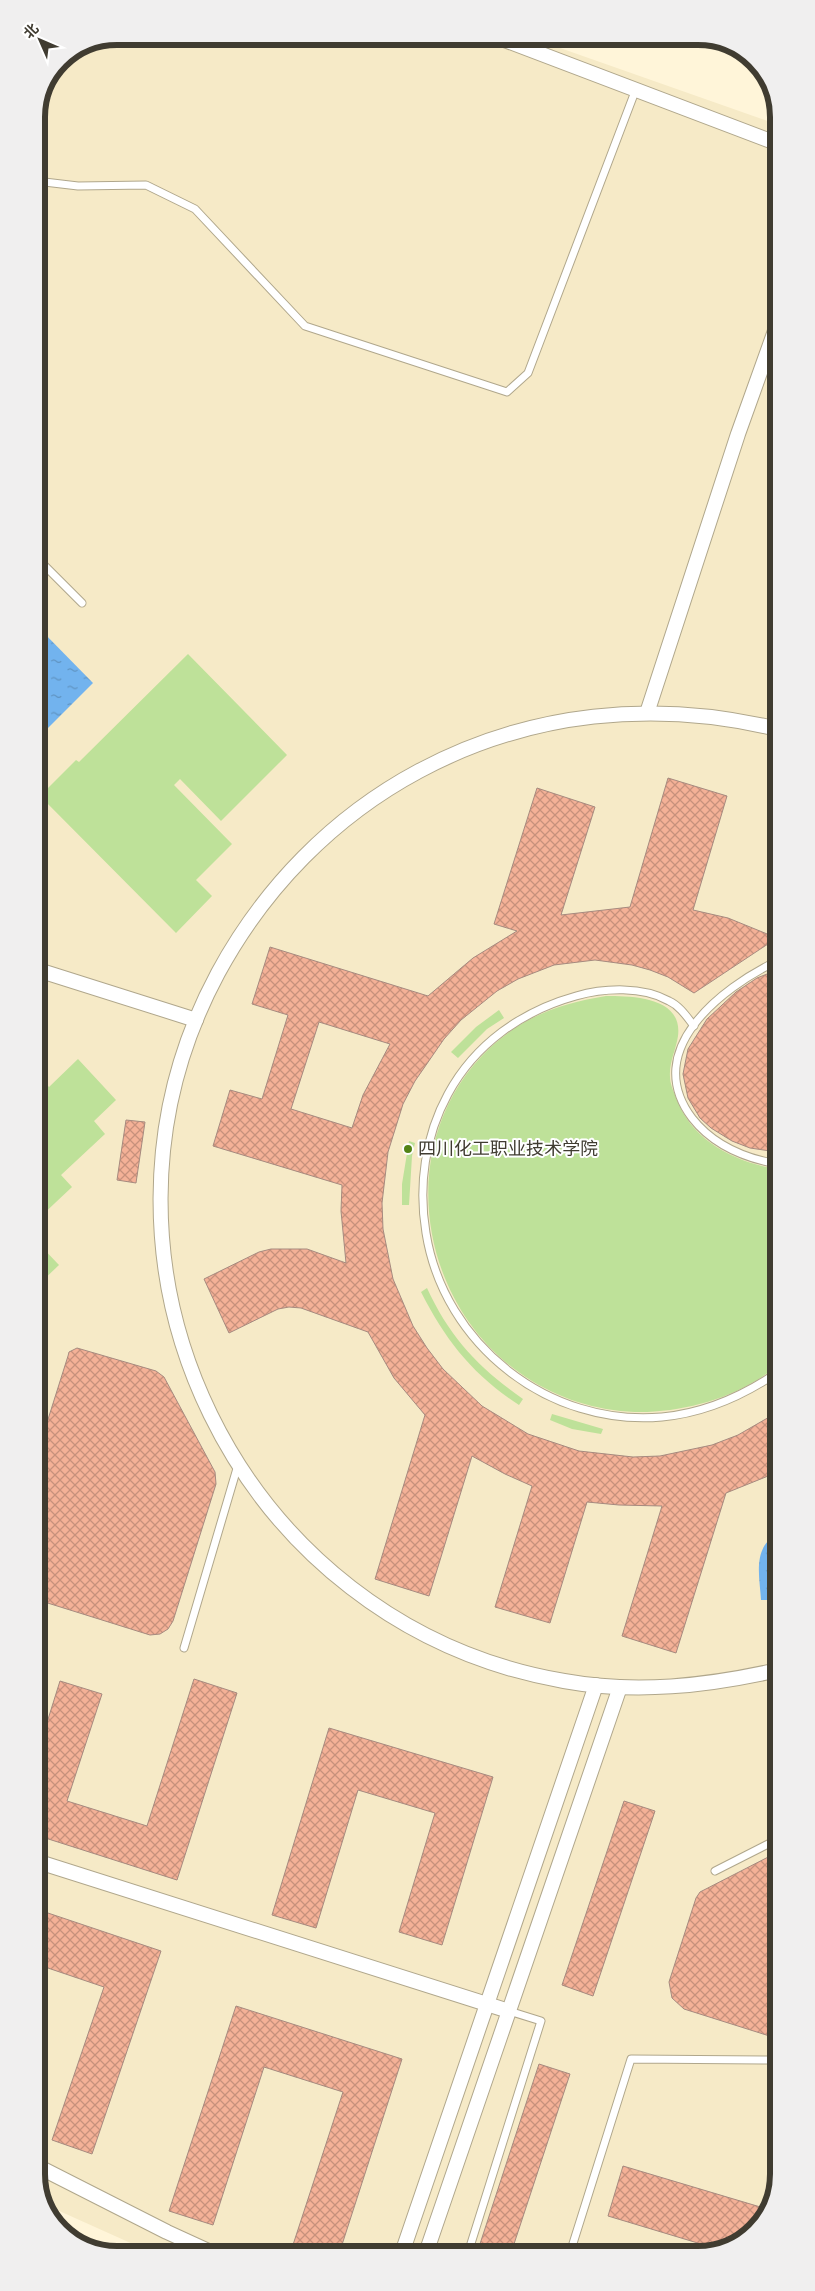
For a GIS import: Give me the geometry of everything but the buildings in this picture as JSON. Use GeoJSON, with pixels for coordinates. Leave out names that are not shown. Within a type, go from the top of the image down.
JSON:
{"type":"FeatureCollection","features":[{"type":"Feature","properties":{"kind":"street"},"geometry":{"type":"LineString","coordinates":[[518,45],[770,141]]}},
{"type":"Feature","properties":{"kind":"street"},"geometry":{"type":"LineString","coordinates":[[647,712],[738,434],[770,345]]}},
{"type":"Feature","properties":{"kind":"street"},"geometry":{"type":"LineString","coordinates":[[770,728],[716,717],[647,712],[608,714],[572,719],[502,736],[435,763],[372,799],[316,845],[267,898],[227,957],[196,1020],[178,1074],[162,1162],[162,1234],[165,1270],[180,1341],[206,1408],[238,1465],[270,1510],[310,1553],[337,1577],[396,1619],[460,1651],[528,1674],[596,1686],[671,1687],[707,1684],[770,1672]]}},
{"type":"Feature","properties":{"kind":"street"},"geometry":{"type":"LineString","coordinates":[[45,972],[196,1020]]}},
{"type":"Feature","properties":{"kind":"street"},"geometry":{"type":"LineString","coordinates":[[404,2246],[596,1686]]}},
{"type":"Feature","properties":{"kind":"street"},"geometry":{"type":"LineString","coordinates":[[428,2246],[620,1687]]}},
{"type":"Feature","properties":{"kind":"street"},"geometry":{"type":"LineString","coordinates":[[45,1864],[509,2011]]}},
{"type":"Feature","properties":{"kind":"street"},"geometry":{"type":"LineString","coordinates":[[45,2170],[198,2246]]}},
{"type":"Feature","properties":{"kind":"lane"},"geometry":{"type":"LineString","coordinates":[[45,182],[78,186],[146,184],[194,209],[305,326],[507,392],[528,374],[636,89]]}},
{"type":"Feature","properties":{"kind":"lane"},"geometry":{"type":"LineString","coordinates":[[45,566],[82,603]]}},
{"type":"Feature","properties":{"kind":"lane"},"geometry":{"type":"LineString","coordinates":[[770,964],[722,994],[694,1026],[684,1041],[677,1058],[675,1078],[686,1110],[706,1133],[740,1155],[770,1162]]}},
{"type":"Feature","properties":{"kind":"lane"},"geometry":{"type":"LineString","coordinates":[[694,1026],[678,1007],[668,1000],[653,994],[630,990],[606,991],[559,1001],[536,1010],[498,1034],[482,1048],[455,1081],[434,1125],[423,1180],[423,1219],[427,1243],[442,1288],[461,1322],[481,1347],[518,1379],[562,1402],[586,1410],[636,1417],[686,1413],[734,1398],[770,1377]]}},
{"type":"Feature","properties":{"kind":"lane"},"geometry":{"type":"LineString","coordinates":[[184,1648],[238,1465]]}},
{"type":"Feature","properties":{"kind":"lane"},"geometry":{"type":"LineString","coordinates":[[714,1871],[770,1843]]}},
{"type":"Feature","properties":{"kind":"lane"},"geometry":{"type":"LineString","coordinates":[[470,2246],[541,2021],[509,2011]]}},
{"type":"Feature","properties":{"kind":"lane"},"geometry":{"type":"LineString","coordinates":[[572,2246],[631,2059],[770,2060]]}},
{"type":"Feature","properties":{"kind":"shaded area","name":"四川化工职业技术学院"},"geometry":{"type":"Polygon","coordinates":[[[552,45],[770,122],[770,2174],[766,2197],[760,2210],[749,2225],[730,2239],[716,2244],[698,2246],[137,2246],[55,2209],[47,2192],[45,2174],[45,118],[46,103],[57,77],[77,57],[103,46],[552,45]]]}},
{"type":"Feature","properties":{"kind":"green space"},"geometry":{"type":"Polygon","coordinates":[[[188,654],[287,755],[221,821],[180,779],[174,785],[232,844],[196,880],[212,896],[176,933],[45,801],[45,791],[76,760],[79,762],[188,654]]]}},
{"type":"Feature","properties":{"kind":"green space"},"geometry":{"type":"Polygon","coordinates":[[[606,996],[642,998],[665,1006],[673,1013],[677,1023],[678,1036],[670,1079],[682,1111],[691,1125],[716,1146],[745,1161],[770,1168],[770,1371],[749,1385],[717,1399],[665,1411],[632,1412],[587,1405],[545,1388],[532,1381],[490,1347],[458,1305],[437,1257],[429,1206],[432,1155],[447,1106],[476,1062],[518,1026],[560,1006],[606,996]]]}},
{"type":"Feature","properties":{"kind":"green space"},"geometry":{"type":"Polygon","coordinates":[[[499,1010],[504,1018],[487,1029],[458,1058],[451,1052],[476,1027],[499,1010]]]}},
{"type":"Feature","properties":{"kind":"green space"},"geometry":{"type":"Polygon","coordinates":[[[78,1059],[116,1100],[94,1121],[105,1134],[61,1175],[72,1187],[45,1212],[45,1083],[49,1087],[78,1059]]]}},
{"type":"Feature","properties":{"kind":"green space"},"geometry":{"type":"Polygon","coordinates":[[[409,1141],[415,1143],[412,1156],[409,1205],[402,1205],[402,1184],[409,1141]]]}},
{"type":"Feature","properties":{"kind":"green space"},"geometry":{"type":"Polygon","coordinates":[[[45,1250],[59,1265],[45,1278],[45,1250]]]}},
{"type":"Feature","properties":{"kind":"green space"},"geometry":{"type":"Polygon","coordinates":[[[427,1288],[446,1322],[467,1351],[493,1376],[523,1399],[519,1405],[488,1382],[462,1356],[440,1326],[421,1292],[427,1288]]]}},
{"type":"Feature","properties":{"kind":"green space"},"geometry":{"type":"Polygon","coordinates":[[[552,1414],[603,1429],[601,1434],[572,1429],[550,1420],[552,1414]]]}},
{"type":"Feature","properties":{"kind":"water"},"geometry":{"type":"Polygon","coordinates":[[[45,634],[93,683],[45,731],[45,634]]]}},
{"type":"Feature","properties":{"kind":"water"},"geometry":{"type":"Polygon","coordinates":[[[768,1541],[770,1542],[770,1600],[761,1600],[759,1561],[768,1541]]]}},
{"type":"Feature","properties":{"kind":"place","name":"四川化工职业技术学院"},"geometry":{"type":"Point","coordinates":[408,1149]}}]}
